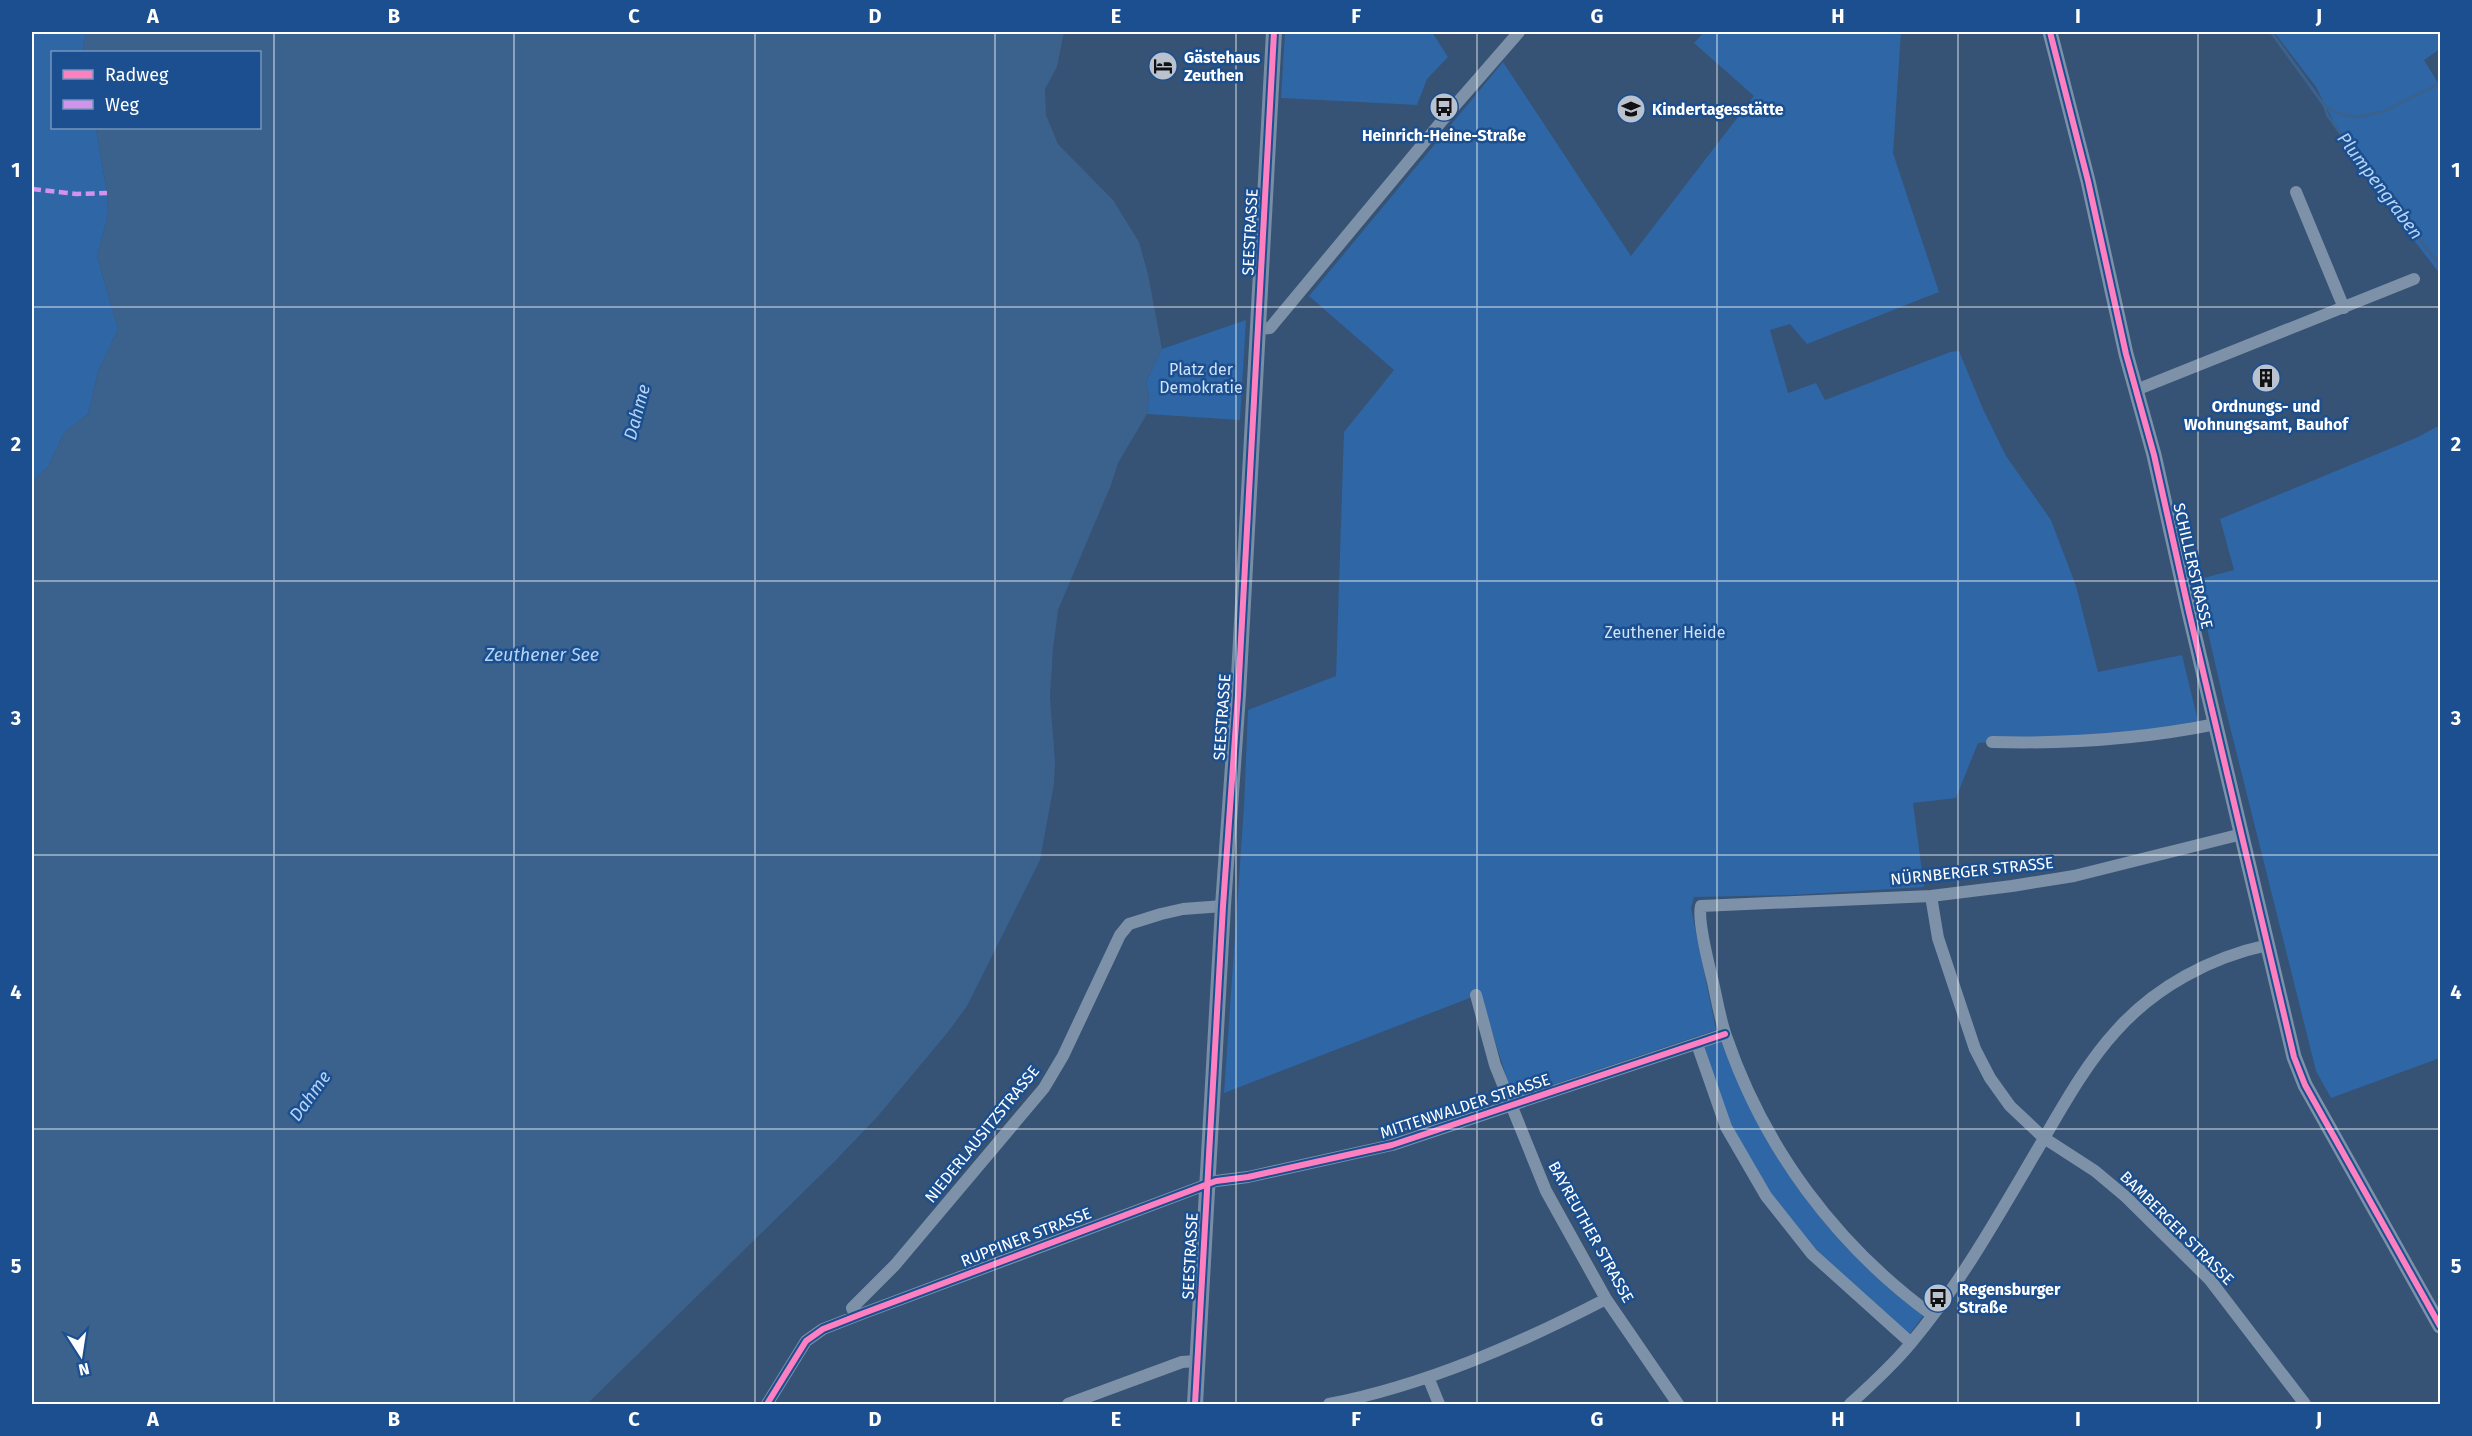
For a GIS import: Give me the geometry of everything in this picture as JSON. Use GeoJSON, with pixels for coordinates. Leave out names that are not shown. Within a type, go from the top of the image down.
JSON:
{"type":"FeatureCollection","features":[{"type":"Feature","properties":{"kind":"main road","name":"SEESTRASSE"},"geometry":{"type":"LineString","coordinates":[[1195,1404],[1274,32]]}},
{"type":"Feature","properties":{"kind":"street"},"geometry":{"type":"LineString","coordinates":[[1258,329],[1270,328],[1451,110],[1519,32]]}},
{"type":"Feature","properties":{"kind":"street","name":"SCHILLERSTRASSE"},"geometry":{"type":"LineString","coordinates":[[2050,32],[2078,136],[2136,390],[2154,455],[2294,1057],[2305,1085],[2440,1326]]}},
{"type":"Feature","properties":{"kind":"street"},"geometry":{"type":"LineString","coordinates":[[2296,192],[2344,308]]}},
{"type":"Feature","properties":{"kind":"street"},"geometry":{"type":"LineString","coordinates":[[2136,390],[2414,279]]}},
{"type":"Feature","properties":{"kind":"street"},"geometry":{"type":"LineString","coordinates":[[1992,742],[2057,742],[2136,737],[2216,724]]}},
{"type":"Feature","properties":{"kind":"street","name":"NÜRNBERGER STRASSE"},"geometry":{"type":"LineString","coordinates":[[1725,1034],[1708,962],[1701,906],[1930,896],[2012,886],[2074,876],[2242,834]]}},
{"type":"Feature","properties":{"kind":"street","name":"BAMBERGER STRASSE"},"geometry":{"type":"LineString","coordinates":[[1930,896],[1938,938],[1975,1049],[1989,1077],[2010,1106],[2044,1138],[2095,1171],[2126,1197],[2210,1280],[2305,1404]]}},
{"type":"Feature","properties":{"kind":"street","name":"NIEDERLAUSITZSTRASSE"},"geometry":{"type":"LineString","coordinates":[[855,1316],[852,1308],[895,1265],[1044,1088],[1057,1069],[1120,935],[1129,924],[1183,909],[1223,906]]}},
{"type":"Feature","properties":{"kind":"street"},"geometry":{"type":"LineString","coordinates":[[1850,1404],[1911,1343],[1932,1315],[1971,1257],[2100,1050],[2116,1030],[2139,1009],[2177,981],[2223,958],[2268,945]]}},
{"type":"Feature","properties":{"kind":"street","name":"BAYREUTHER STRASSE"},"geometry":{"type":"LineString","coordinates":[[1476,995],[1494,1062],[1546,1191],[1606,1299],[1678,1404]]}},
{"type":"Feature","properties":{"kind":"street"},"geometry":{"type":"LineString","coordinates":[[1725,1034],[1769,1135],[1795,1176],[1831,1223],[1862,1255],[1932,1315]]}},
{"type":"Feature","properties":{"kind":"street","name":"MITTENWALDER STRASSE"},"geometry":{"type":"LineString","coordinates":[[1207,1184],[1392,1145],[1725,1034]]}},
{"type":"Feature","properties":{"kind":"street"},"geometry":{"type":"LineString","coordinates":[[1698,1044],[1726,1127],[1766,1196],[1812,1254],[1911,1343]]}},
{"type":"Feature","properties":{"kind":"street","name":"RUPPINER STRASSE"},"geometry":{"type":"LineString","coordinates":[[855,1316],[1207,1184]]}},
{"type":"Feature","properties":{"kind":"street"},"geometry":{"type":"LineString","coordinates":[[1329,1404],[1428,1377],[1514,1344],[1606,1299]]}},
{"type":"Feature","properties":{"kind":"street"},"geometry":{"type":"LineString","coordinates":[[767,1404],[806,1341],[823,1329],[855,1316]]}},
{"type":"Feature","properties":{"kind":"street"},"geometry":{"type":"LineString","coordinates":[[1068,1404],[1182,1362],[1197,1361]]}},
{"type":"Feature","properties":{"kind":"street"},"geometry":{"type":"LineString","coordinates":[[1428,1377],[1439,1404]]}},
{"type":"Feature","properties":{"kind":"green space"},"geometry":{"type":"Polygon","coordinates":[[[32,32],[87,32],[84,51],[51,51],[51,129],[96,129],[107,193],[108,215],[97,256],[118,329],[98,372],[88,414],[64,433],[48,467],[32,482],[32,32]]]}},
{"type":"Feature","properties":{"kind":"green space"},"geometry":{"type":"Polygon","coordinates":[[[1285,32],[1432,32],[1448,57],[1427,79],[1417,105],[1281,98],[1285,32]]]}},
{"type":"Feature","properties":{"kind":"green space","name":"Zeuthener Heide"},"geometry":{"type":"Polygon","coordinates":[[[1704,32],[1901,32],[1893,153],[1939,292],[1807,344],[1790,324],[1770,330],[1788,393],[1816,383],[1825,400],[1950,352],[1959,351],[2006,456],[2051,520],[2076,586],[2098,672],[2182,655],[2198,721],[2142,732],[1978,743],[1956,798],[1913,803],[1924,887],[1793,895],[1694,897],[1691,908],[1716,1030],[1513,1098],[1480,994],[1224,1093],[1244,807],[1248,710],[1336,676],[1344,432],[1394,370],[1309,296],[1503,62],[1631,256],[1754,96],[1694,43],[1704,32]]]}},
{"type":"Feature","properties":{"kind":"green space"},"geometry":{"type":"Polygon","coordinates":[[[2274,32],[2440,32],[2440,49],[2424,60],[2440,86],[2440,274],[2355,164],[2316,87],[2274,32]]]}},
{"type":"Feature","properties":{"kind":"green space","name":"Platz der Demokratie"},"geometry":{"type":"Polygon","coordinates":[[[1246,320],[1240,420],[1147,414],[1149,395],[1146,382],[1162,349],[1246,320]]]}},
{"type":"Feature","properties":{"kind":"green space"},"geometry":{"type":"Polygon","coordinates":[[[2440,425],[2440,1058],[2331,1098],[2316,1071],[2226,711],[2196,580],[2234,570],[2220,519],[2418,437],[2440,425]]]}},
{"type":"Feature","properties":{"kind":"green space"},"geometry":{"type":"Polygon","coordinates":[[[1713,1042],[1723,1042],[1778,1156],[1823,1221],[1923,1316],[1909,1335],[1869,1301],[1804,1238],[1776,1202],[1729,1124],[1704,1048],[1713,1042]]]}},
{"type":"Feature","properties":{"kind":"water","name":"Zeuthener See"},"geometry":{"type":"Polygon","coordinates":[[[87,32],[1064,32],[1057,67],[1045,89],[1046,115],[1058,144],[1113,200],[1139,242],[1148,274],[1162,349],[1146,382],[1149,395],[1147,414],[1118,463],[1111,485],[1058,610],[1050,697],[1055,762],[1054,784],[1040,860],[967,1006],[948,1032],[878,1116],[835,1161],[587,1404],[32,1404],[32,482],[48,467],[64,433],[88,414],[98,372],[118,329],[97,256],[108,215],[107,193],[96,129],[261,129],[261,51],[84,51],[87,32]]]}},
{"type":"Feature","properties":{"kind":"waterway"},"geometry":{"type":"LineString","coordinates":[[2271,32],[2324,105],[2340,114],[2356,117],[2383,112],[2440,83]]}},
{"type":"Feature","properties":{"kind":"waterway","name":"Plumpengraben"},"geometry":{"type":"LineString","coordinates":[[2324,105],[2328,116],[2383,193],[2440,265]]}},
{"type":"Feature","properties":{"kind":"marked path"},"geometry":{"type":"LineString","coordinates":[[32,189],[76,194],[107,193]]}},
{"type":"Feature","properties":{"kind":"cycle path"},"geometry":{"type":"LineString","coordinates":[[1195,1404],[1223,906],[1238,695],[1274,32]]}},
{"type":"Feature","properties":{"kind":"cycle path"},"geometry":{"type":"LineString","coordinates":[[2050,32],[2088,181],[2126,354],[2154,455],[2294,1057],[2305,1085],[2440,1326]]}},
{"type":"Feature","properties":{"kind":"cycle path"},"geometry":{"type":"LineString","coordinates":[[767,1404],[806,1341],[823,1329],[864,1313],[1216,1181],[1248,1177],[1392,1145],[1725,1034]]}},
{"type":"Feature","properties":{"kind":"place","name":"Gästehaus Zeuthen"},"geometry":{"type":"Point","coordinates":[1163,66]}},
{"type":"Feature","properties":{"kind":"place","name":"Heinrich-Heine-Straße"},"geometry":{"type":"Point","coordinates":[1444,107]}},
{"type":"Feature","properties":{"kind":"place","name":"Kindertagesstätte"},"geometry":{"type":"Point","coordinates":[1631,109]}},
{"type":"Feature","properties":{"kind":"place","name":"Ordnungs- und Wohnungsamt, Bauhof"},"geometry":{"type":"Point","coordinates":[2266,378]}},
{"type":"Feature","properties":{"kind":"place","name":"Regensburger Straße"},"geometry":{"type":"Point","coordinates":[1938,1298]}},
{"type":"Feature","properties":{"kind":"water label","name":"Dahme"},"geometry":{"type":"Point","coordinates":[637,412]}},
{"type":"Feature","properties":{"kind":"water label","name":"Dahme"},"geometry":{"type":"Point","coordinates":[310,1096]}}]}
